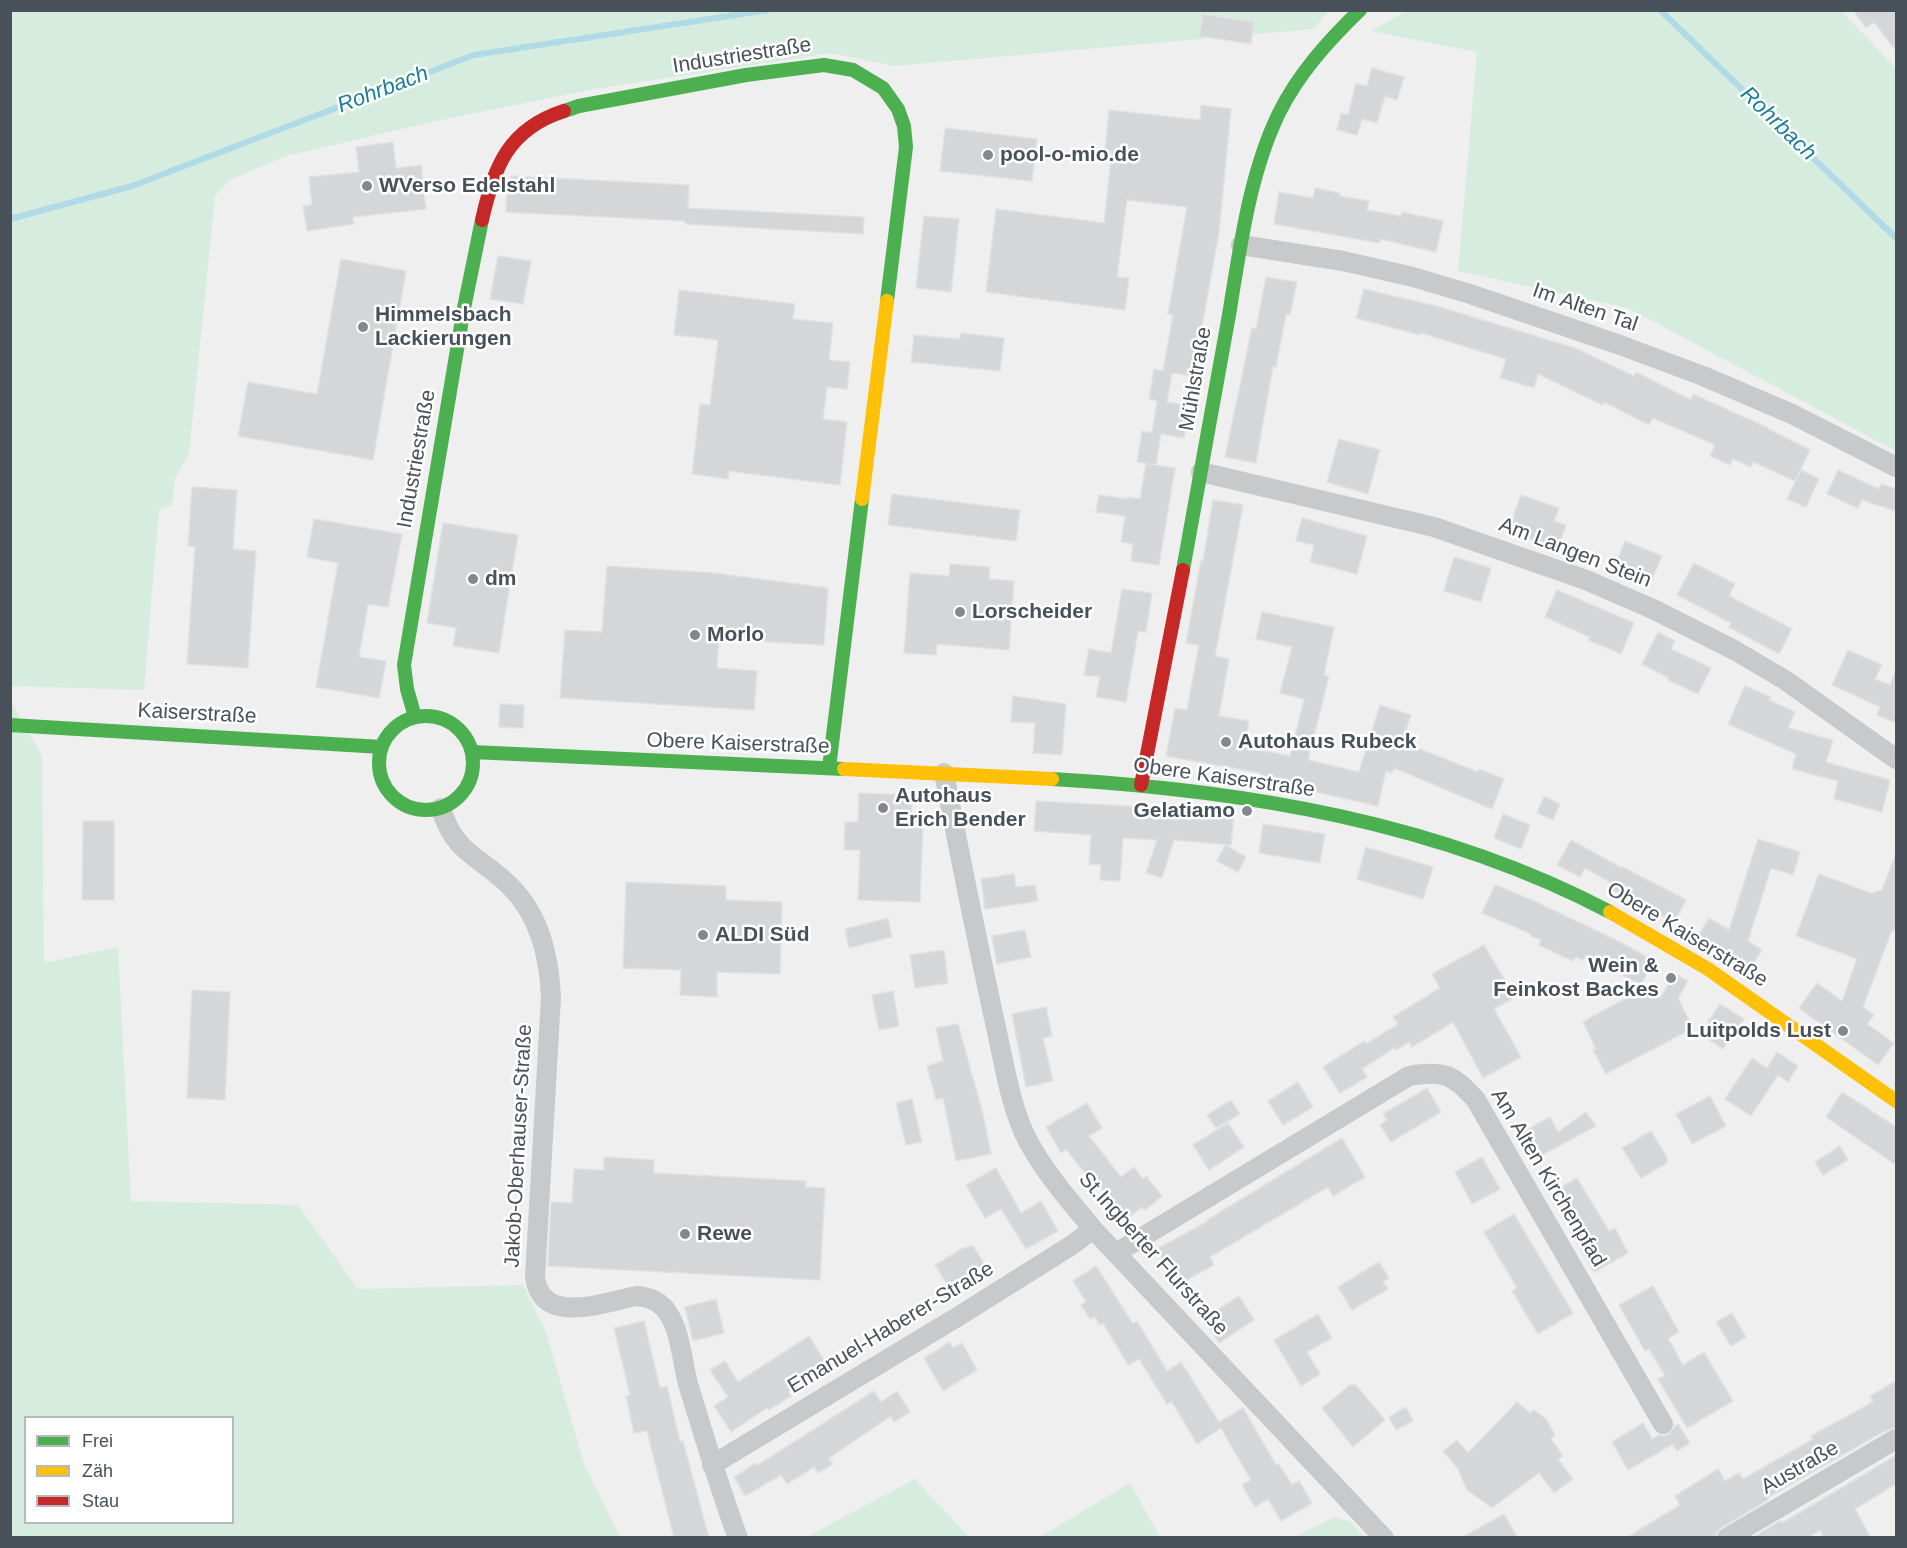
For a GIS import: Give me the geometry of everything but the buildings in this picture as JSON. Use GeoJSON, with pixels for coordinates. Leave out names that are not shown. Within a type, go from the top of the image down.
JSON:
{"type":"FeatureCollection","features":[{"type":"Feature","properties":{"kind":"street","name":"Mühlstraße"},"geometry":{"type":"LineString","coordinates":[[1141,785],[1201,472],[1241,245],[1263,156],[1279,112],[1295,86],[1333,35],[1359,10]]}},
{"type":"Feature","properties":{"kind":"street","name":"Industriestraße"},"geometry":{"type":"LineString","coordinates":[[415,717],[407,689],[404,665],[410,624],[464,308],[486,203],[496,170],[510,145],[528,128],[551,115],[579,106],[746,75],[824,65],[853,70],[883,88],[898,109],[904,126],[906,147],[829,768]]}},
{"type":"Feature","properties":{"kind":"street","name":"Im Alten Tal"},"geometry":{"type":"LineString","coordinates":[[1241,245],[1343,261],[1413,277],[1470,294],[1703,376],[1792,414],[1896,467]]}},
{"type":"Feature","properties":{"kind":"street","name":"Am Langen Stein"},"geometry":{"type":"LineString","coordinates":[[1201,472],[1434,527],[1587,580],[1655,610],[1736,651],[1785,680],[1896,759]]}},
{"type":"Feature","properties":{"kind":"street"},"geometry":{"type":"LineString","coordinates":[[415,717],[436,717],[448,722],[459,729],[472,752],[473,766],[464,792],[441,808],[427,810],[412,808],[398,801],[388,790],[381,777],[379,762],[382,747],[388,735],[398,726],[415,717]]}},
{"type":"Feature","properties":{"kind":"street","name":"Kaiserstraße"},"geometry":{"type":"LineString","coordinates":[[10,725],[382,747]]}},
{"type":"Feature","properties":{"kind":"street","name":"Obere Kaiserstraße"},"geometry":{"type":"LineString","coordinates":[[472,752],[640,762],[944,773],[1141,785],[1298,808],[1431,838],[1505,863],[1600,905],[1680,952],[1765,1008],[1896,1101]]}},
{"type":"Feature","properties":{"kind":"street","name":"St.Ingberter Flurstraße"},"geometry":{"type":"LineString","coordinates":[[944,773],[970,911],[1016,1109],[1028,1140],[1043,1165],[1093,1229],[1384,1538]]}},
{"type":"Feature","properties":{"kind":"street","name":"Jakob-Oberhauser-Straße"},"geometry":{"type":"LineString","coordinates":[[441,808],[450,831],[459,844],[510,885],[528,906],[545,948],[551,996],[535,1277],[537,1288],[543,1298],[554,1305],[568,1308],[637,1296],[646,1297],[663,1307],[675,1328],[687,1380],[712,1464],[738,1538]]}},
{"type":"Feature","properties":{"kind":"street","name":"Am Alten Kirchenpfad"},"geometry":{"type":"LineString","coordinates":[[1116,1253],[1409,1076],[1429,1072],[1444,1074],[1461,1083],[1476,1100],[1662,1424]]}},
{"type":"Feature","properties":{"kind":"street","name":"Emanuel-Haberer-Straße"},"geometry":{"type":"LineString","coordinates":[[712,1464],[959,1316],[1072,1245],[1093,1229]]}},
{"type":"Feature","properties":{"kind":"street","name":"Austraße"},"geometry":{"type":"LineString","coordinates":[[1727,1538],[1896,1439]]}},
{"type":"Feature","properties":{"kind":"green space"},"geometry":{"type":"Polygon","coordinates":[[[11,11],[1329,11],[1313,29],[894,66],[830,53],[595,89],[436,121],[286,156],[230,180],[215,196],[189,454],[175,478],[172,505],[159,509],[144,690],[11,686],[11,11]]]}},
{"type":"Feature","properties":{"kind":"green space"},"geometry":{"type":"Polygon","coordinates":[[[1407,11],[1842,11],[1896,69],[1896,451],[1628,308],[1458,271],[1477,52],[1371,31],[1407,11]]]}},
{"type":"Feature","properties":{"kind":"green space"},"geometry":{"type":"Polygon","coordinates":[[[10,700],[42,756],[44,963],[118,947],[131,1201],[298,1205],[358,1289],[523,1285],[546,1332],[584,1464],[620,1537],[11,1537],[10,700]]]}},
{"type":"Feature","properties":{"kind":"green space"},"geometry":{"type":"Polygon","coordinates":[[[915,1479],[969,1537],[806,1537],[915,1479]]]}},
{"type":"Feature","properties":{"kind":"green space"},"geometry":{"type":"Polygon","coordinates":[[[1130,1483],[1160,1537],[1040,1537],[1130,1483]]]}},
{"type":"Feature","properties":{"kind":"green space"},"geometry":{"type":"Polygon","coordinates":[[[1335,1517],[1351,1522],[1364,1537],[1294,1537],[1335,1517]]]}},
{"type":"Feature","properties":{"kind":"waterway","name":"Rohrbach"},"geometry":{"type":"LineString","coordinates":[[10,219],[132,186],[474,55],[768,10]]}},
{"type":"Feature","properties":{"kind":"waterway","name":"Rohrbach"},"geometry":{"type":"LineString","coordinates":[[1660,10],[1896,238]]}},
{"type":"Feature","properties":{"kind":"traffic: fast"},"geometry":{"type":"LineString","coordinates":[[1183,570],[1242,238],[1260,161],[1279,113],[1296,84],[1326,46],[1360,10]]}},
{"type":"Feature","properties":{"kind":"traffic: fast"},"geometry":{"type":"LineString","coordinates":[[564,111],[579,106],[746,75],[824,65],[853,70],[883,88],[898,109],[904,126],[906,147],[887,301]]}},
{"type":"Feature","properties":{"kind":"traffic: fast"},"geometry":{"type":"LineString","coordinates":[[415,717],[407,689],[404,665],[464,308],[482,220]]}},
{"type":"Feature","properties":{"kind":"traffic: fast"},"geometry":{"type":"LineString","coordinates":[[829,768],[862,499]]}},
{"type":"Feature","properties":{"kind":"traffic: fast"},"geometry":{"type":"LineString","coordinates":[[426,716],[444,720],[459,730],[469,745],[473,763],[469,781],[459,796],[444,806],[426,810],[408,806],[393,796],[383,781],[379,763],[383,745],[393,730],[408,720],[426,716]]}},
{"type":"Feature","properties":{"kind":"traffic: fast"},"geometry":{"type":"LineString","coordinates":[[10,725],[382,747]]}},
{"type":"Feature","properties":{"kind":"traffic: fast"},"geometry":{"type":"LineString","coordinates":[[472,752],[844,769]]}},
{"type":"Feature","properties":{"kind":"traffic: fast"},"geometry":{"type":"LineString","coordinates":[[1052,779],[1196,792],[1268,802],[1339,816],[1409,833],[1478,855],[1545,881],[1610,912]]}},
{"type":"Feature","properties":{"kind":"traffic: slow"},"geometry":{"type":"LineString","coordinates":[[862,499],[887,301]]}},
{"type":"Feature","properties":{"kind":"traffic: slow"},"geometry":{"type":"LineString","coordinates":[[844,769],[1052,779]]}},
{"type":"Feature","properties":{"kind":"traffic: slow"},"geometry":{"type":"LineString","coordinates":[[1610,912],[1708,969],[1896,1101]]}},
{"type":"Feature","properties":{"kind":"traffic: jam"},"geometry":{"type":"LineString","coordinates":[[482,220],[492,183],[506,152],[529,128],[564,111]]}},
{"type":"Feature","properties":{"kind":"traffic: jam"},"geometry":{"type":"LineString","coordinates":[[1141,785],[1183,570]]}},
{"type":"Feature","properties":{"kind":"place","name":"pool-o-mio.de"},"geometry":{"type":"Point","coordinates":[988,155]}},
{"type":"Feature","properties":{"kind":"place","name":"WVerso Edelstahl"},"geometry":{"type":"Point","coordinates":[367,186]}},
{"type":"Feature","properties":{"kind":"place","name":"Himmelsbach Lackierungen"},"geometry":{"type":"Point","coordinates":[363,327]}},
{"type":"Feature","properties":{"kind":"place","name":"dm"},"geometry":{"type":"Point","coordinates":[473,579]}},
{"type":"Feature","properties":{"kind":"place","name":"Lorscheider"},"geometry":{"type":"Point","coordinates":[960,612]}},
{"type":"Feature","properties":{"kind":"place","name":"Morlo"},"geometry":{"type":"Point","coordinates":[695,635]}},
{"type":"Feature","properties":{"kind":"place","name":"Autohaus Rubeck"},"geometry":{"type":"Point","coordinates":[1226,742]}},
{"type":"Feature","properties":{"kind":"place","name":"Autohaus Erich Bender"},"geometry":{"type":"Point","coordinates":[883,808]}},
{"type":"Feature","properties":{"kind":"place","name":"Gelatiamo"},"geometry":{"type":"Point","coordinates":[1247,811]}},
{"type":"Feature","properties":{"kind":"place","name":"ALDI Süd"},"geometry":{"type":"Point","coordinates":[703,935]}},
{"type":"Feature","properties":{"kind":"place","name":"Wein & Feinkost Backes"},"geometry":{"type":"Point","coordinates":[1671,978]}},
{"type":"Feature","properties":{"kind":"place","name":"Luitpolds Lust"},"geometry":{"type":"Point","coordinates":[1843,1031]}},
{"type":"Feature","properties":{"kind":"place","name":"Rewe"},"geometry":{"type":"Point","coordinates":[685,1234]}}]}
